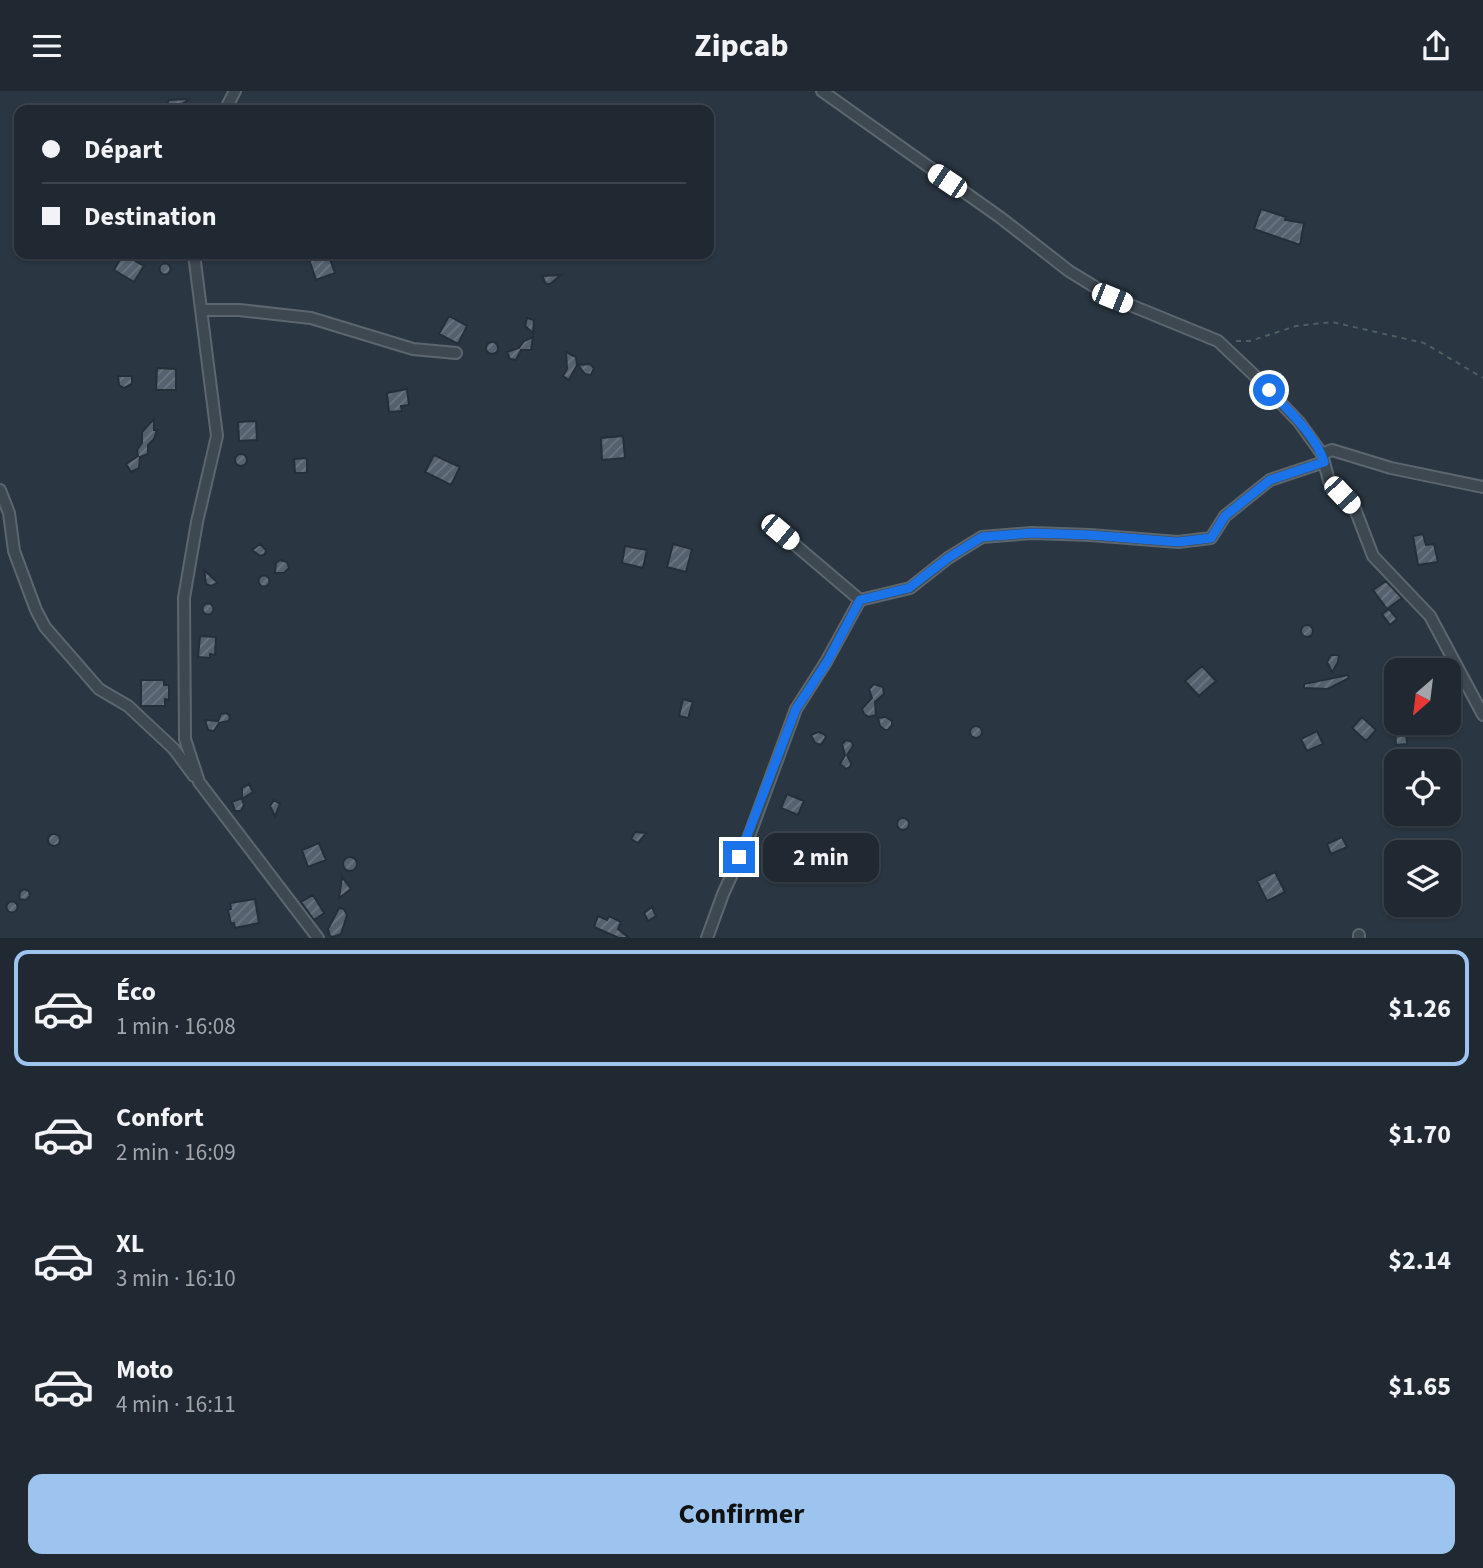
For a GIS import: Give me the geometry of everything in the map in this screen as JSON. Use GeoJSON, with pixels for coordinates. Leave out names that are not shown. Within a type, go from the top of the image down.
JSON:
{"type":"FeatureCollection","features":[{"type":"Feature","properties":{"kind":"street"},"geometry":{"type":"LineString","coordinates":[[822,91],[1000,218],[1069,271],[1112,298],[1218,341],[1298,422],[1323,458],[1329,481],[1355,509],[1373,556],[1430,616],[1483,715]]}},
{"type":"Feature","properties":{"kind":"street"},"geometry":{"type":"LineString","coordinates":[[195,259],[218,436],[197,522],[184,598],[185,739],[199,782]]}},
{"type":"Feature","properties":{"kind":"street"},"geometry":{"type":"LineString","coordinates":[[201,310],[239,310],[311,318],[413,349],[456,352]]}},
{"type":"Feature","properties":{"kind":"street"},"geometry":{"type":"LineString","coordinates":[[707,938],[748,839],[796,709],[827,662],[860,600],[909,588],[948,558],[982,537],[1032,533],[1178,542],[1211,538],[1225,516],[1270,480],[1323,458],[1332,450],[1391,468],[1483,487]]}},
{"type":"Feature","properties":{"kind":"street"},"geometry":{"type":"LineString","coordinates":[[0,489],[9,513],[14,551],[45,627],[99,689],[128,706],[174,749],[318,938]]}},
{"type":"Feature","properties":{"kind":"street"},"geometry":{"type":"LineString","coordinates":[[780,532],[860,600]]}},
{"type":"Feature","properties":{"kind":"path"},"geometry":{"type":"LineString","coordinates":[[1218,341],[1250,341],[1297,326],[1332,322],[1424,343],[1483,378]]}},
{"type":"Feature","properties":{"kind":"building"},"geometry":{"type":"Polygon","coordinates":[[[190,99],[180,105],[166,105],[169,100],[190,99]]]}},
{"type":"Feature","properties":{"kind":"building"},"geometry":{"type":"Polygon","coordinates":[[[1261,209],[1286,217],[1285,220],[1304,223],[1300,245],[1254,229],[1261,209]]]}},
{"type":"Feature","properties":{"kind":"building"},"geometry":{"type":"Polygon","coordinates":[[[120,259],[132,259],[144,266],[134,282],[114,270],[120,259]]]}},
{"type":"Feature","properties":{"kind":"building"},"geometry":{"type":"Polygon","coordinates":[[[309,259],[330,259],[335,273],[316,280],[309,259]]]}},
{"type":"Feature","properties":{"kind":"building"},"geometry":{"type":"Polygon","coordinates":[[[165,263],[171,269],[165,275],[159,269],[165,263]]]}},
{"type":"Feature","properties":{"kind":"building"},"geometry":{"type":"Polygon","coordinates":[[[561,275],[550,284],[546,284],[542,276],[561,275]]]}},
{"type":"Feature","properties":{"kind":"building"},"geometry":{"type":"Polygon","coordinates":[[[449,316],[467,326],[458,344],[439,334],[449,316]]]}},
{"type":"Feature","properties":{"kind":"building"},"geometry":{"type":"Polygon","coordinates":[[[527,318],[534,320],[533,333],[525,326],[527,318]]]}},
{"type":"Feature","properties":{"kind":"building"},"geometry":{"type":"Polygon","coordinates":[[[533,337],[531,350],[521,350],[516,360],[510,359],[507,352],[519,348],[524,341],[533,337]]]}},
{"type":"Feature","properties":{"kind":"building"},"geometry":{"type":"Polygon","coordinates":[[[492,342],[498,348],[492,354],[486,348],[492,342]]]}},
{"type":"Feature","properties":{"kind":"building"},"geometry":{"type":"Polygon","coordinates":[[[566,352],[576,357],[577,365],[569,380],[563,376],[567,369],[566,352]]]}},
{"type":"Feature","properties":{"kind":"building"},"geometry":{"type":"Polygon","coordinates":[[[590,364],[594,368],[591,375],[585,374],[578,365],[590,364]]]}},
{"type":"Feature","properties":{"kind":"building"},"geometry":{"type":"Polygon","coordinates":[[[157,368],[176,369],[176,390],[156,390],[157,368]]]}},
{"type":"Feature","properties":{"kind":"building"},"geometry":{"type":"Polygon","coordinates":[[[118,376],[132,376],[132,384],[124,388],[119,385],[118,376]]]}},
{"type":"Feature","properties":{"kind":"building"},"geometry":{"type":"Polygon","coordinates":[[[407,389],[409,405],[401,406],[402,411],[389,412],[387,393],[407,389]]]}},
{"type":"Feature","properties":{"kind":"building"},"geometry":{"type":"Polygon","coordinates":[[[154,419],[154,430],[157,430],[148,445],[148,454],[140,457],[139,468],[131,472],[126,464],[138,456],[142,432],[154,419]]]}},
{"type":"Feature","properties":{"kind":"building"},"geometry":{"type":"Polygon","coordinates":[[[256,421],[257,440],[239,441],[238,422],[256,421]]]}},
{"type":"Feature","properties":{"kind":"building"},"geometry":{"type":"Polygon","coordinates":[[[623,436],[625,458],[602,460],[601,438],[623,436]]]}},
{"type":"Feature","properties":{"kind":"building"},"geometry":{"type":"Polygon","coordinates":[[[241,454],[247,460],[241,466],[235,460],[241,454]]]}},
{"type":"Feature","properties":{"kind":"building"},"geometry":{"type":"Polygon","coordinates":[[[434,455],[460,467],[451,485],[425,472],[434,455]]]}},
{"type":"Feature","properties":{"kind":"building"},"geometry":{"type":"Polygon","coordinates":[[[307,458],[307,473],[295,473],[294,459],[307,458]]]}},
{"type":"Feature","properties":{"kind":"building"},"geometry":{"type":"Polygon","coordinates":[[[1423,534],[1426,545],[1434,544],[1438,562],[1418,565],[1413,536],[1423,534]]]}},
{"type":"Feature","properties":{"kind":"building"},"geometry":{"type":"Polygon","coordinates":[[[260,544],[266,550],[265,554],[260,556],[252,550],[260,544]]]}},
{"type":"Feature","properties":{"kind":"building"},"geometry":{"type":"Polygon","coordinates":[[[673,544],[692,549],[686,572],[667,567],[673,544]]]}},
{"type":"Feature","properties":{"kind":"building"},"geometry":{"type":"Polygon","coordinates":[[[625,546],[647,550],[643,568],[622,563],[625,546]]]}},
{"type":"Feature","properties":{"kind":"building"},"geometry":{"type":"Polygon","coordinates":[[[280,560],[287,562],[289,568],[284,573],[275,573],[276,563],[280,560]]]}},
{"type":"Feature","properties":{"kind":"building"},"geometry":{"type":"Polygon","coordinates":[[[204,570],[218,583],[211,586],[206,584],[204,570]]]}},
{"type":"Feature","properties":{"kind":"building"},"geometry":{"type":"Polygon","coordinates":[[[264,575],[270,581],[264,587],[258,581],[264,575]]]}},
{"type":"Feature","properties":{"kind":"building"},"geometry":{"type":"Polygon","coordinates":[[[1386,581],[1402,598],[1387,609],[1373,590],[1386,581]]]}},
{"type":"Feature","properties":{"kind":"building"},"geometry":{"type":"Polygon","coordinates":[[[208,604],[212,605],[212,613],[208,614],[204,613],[203,609],[204,605],[208,604]]]}},
{"type":"Feature","properties":{"kind":"building"},"geometry":{"type":"Polygon","coordinates":[[[1389,609],[1397,619],[1390,625],[1382,614],[1389,609]]]}},
{"type":"Feature","properties":{"kind":"building"},"geometry":{"type":"Polygon","coordinates":[[[1307,625],[1313,631],[1307,637],[1301,631],[1307,625]]]}},
{"type":"Feature","properties":{"kind":"building"},"geometry":{"type":"Polygon","coordinates":[[[200,636],[216,637],[215,655],[210,654],[210,658],[198,657],[200,636]]]}},
{"type":"Feature","properties":{"kind":"building"},"geometry":{"type":"Polygon","coordinates":[[[1331,655],[1339,655],[1332,672],[1327,662],[1331,655]]]}},
{"type":"Feature","properties":{"kind":"building"},"geometry":{"type":"Polygon","coordinates":[[[1202,666],[1216,681],[1199,696],[1185,681],[1202,666]]]}},
{"type":"Feature","properties":{"kind":"building"},"geometry":{"type":"Polygon","coordinates":[[[1348,675],[1349,678],[1328,689],[1304,688],[1304,684],[1348,675]]]}},
{"type":"Feature","properties":{"kind":"building"},"geometry":{"type":"Polygon","coordinates":[[[141,680],[164,680],[164,685],[169,685],[169,700],[165,699],[165,706],[141,706],[141,680]]]}},
{"type":"Feature","properties":{"kind":"building"},"geometry":{"type":"Polygon","coordinates":[[[874,684],[883,687],[884,694],[875,702],[876,715],[869,717],[862,709],[872,698],[869,689],[874,684]]]}},
{"type":"Feature","properties":{"kind":"building"},"geometry":{"type":"Polygon","coordinates":[[[683,699],[693,702],[688,718],[679,716],[683,699]]]}},
{"type":"Feature","properties":{"kind":"building"},"geometry":{"type":"Polygon","coordinates":[[[221,714],[230,716],[229,721],[219,723],[214,731],[208,730],[205,720],[218,721],[221,714]]]}},
{"type":"Feature","properties":{"kind":"building"},"geometry":{"type":"Polygon","coordinates":[[[886,717],[892,721],[888,730],[880,726],[878,718],[886,717]]]}},
{"type":"Feature","properties":{"kind":"building"},"geometry":{"type":"Polygon","coordinates":[[[1362,717],[1376,730],[1366,741],[1352,728],[1362,717]]]}},
{"type":"Feature","properties":{"kind":"building"},"geometry":{"type":"Polygon","coordinates":[[[976,726],[982,732],[976,738],[970,732],[976,726]]]}},
{"type":"Feature","properties":{"kind":"building"},"geometry":{"type":"Polygon","coordinates":[[[1317,731],[1323,744],[1307,751],[1301,739],[1317,731]]]}},
{"type":"Feature","properties":{"kind":"building"},"geometry":{"type":"Polygon","coordinates":[[[818,732],[826,737],[821,745],[815,743],[811,735],[818,732]]]}},
{"type":"Feature","properties":{"kind":"building"},"geometry":{"type":"Polygon","coordinates":[[[1395,735],[1406,735],[1407,744],[1396,745],[1395,735]]]}},
{"type":"Feature","properties":{"kind":"building"},"geometry":{"type":"Polygon","coordinates":[[[846,740],[852,742],[853,746],[847,755],[850,767],[846,769],[840,764],[845,755],[842,744],[846,740]]]}},
{"type":"Feature","properties":{"kind":"building"},"geometry":{"type":"Polygon","coordinates":[[[249,784],[253,792],[242,799],[244,805],[241,811],[235,811],[232,802],[242,798],[242,788],[249,784]]]}},
{"type":"Feature","properties":{"kind":"building"},"geometry":{"type":"Polygon","coordinates":[[[787,794],[804,801],[798,815],[781,808],[787,794]]]}},
{"type":"Feature","properties":{"kind":"building"},"geometry":{"type":"Polygon","coordinates":[[[274,800],[280,804],[275,816],[270,806],[274,800]]]}},
{"type":"Feature","properties":{"kind":"building"},"geometry":{"type":"Polygon","coordinates":[[[903,818],[909,824],[903,830],[897,824],[903,818]]]}},
{"type":"Feature","properties":{"kind":"building"},"geometry":{"type":"Polygon","coordinates":[[[635,832],[646,833],[638,843],[631,839],[635,832]]]}},
{"type":"Feature","properties":{"kind":"building"},"geometry":{"type":"Polygon","coordinates":[[[54,834],[60,840],[54,846],[48,840],[54,834]]]}},
{"type":"Feature","properties":{"kind":"building"},"geometry":{"type":"Polygon","coordinates":[[[1342,837],[1347,847],[1331,854],[1327,844],[1342,837]]]}},
{"type":"Feature","properties":{"kind":"building"},"geometry":{"type":"Polygon","coordinates":[[[319,843],[326,860],[308,867],[302,850],[319,843]]]}},
{"type":"Feature","properties":{"kind":"building"},"geometry":{"type":"Polygon","coordinates":[[[347,857],[353,857],[357,864],[353,871],[347,871],[343,867],[343,861],[347,857]]]}},
{"type":"Feature","properties":{"kind":"building"},"geometry":{"type":"Polygon","coordinates":[[[1275,872],[1285,892],[1267,901],[1257,881],[1275,872]]]}},
{"type":"Feature","properties":{"kind":"building"},"geometry":{"type":"Polygon","coordinates":[[[342,877],[351,889],[339,898],[342,877]]]}},
{"type":"Feature","properties":{"kind":"building"},"geometry":{"type":"Polygon","coordinates":[[[24,889],[29,891],[30,896],[26,900],[19,899],[20,892],[24,889]]]}},
{"type":"Feature","properties":{"kind":"building"},"geometry":{"type":"Polygon","coordinates":[[[313,895],[324,913],[314,920],[301,902],[313,895]]]}},
{"type":"Feature","properties":{"kind":"building"},"geometry":{"type":"Polygon","coordinates":[[[255,899],[259,923],[235,928],[234,923],[231,924],[228,910],[231,909],[230,903],[255,899]]]}},
{"type":"Feature","properties":{"kind":"building"},"geometry":{"type":"Polygon","coordinates":[[[12,901],[18,907],[12,913],[6,907],[12,901]]]}},
{"type":"Feature","properties":{"kind":"building"},"geometry":{"type":"Polygon","coordinates":[[[652,907],[656,916],[648,921],[644,913],[652,907]]]}},
{"type":"Feature","properties":{"kind":"building"},"geometry":{"type":"Polygon","coordinates":[[[339,908],[344,909],[347,915],[341,934],[333,937],[328,929],[339,908]]]}},
{"type":"Feature","properties":{"kind":"building"},"geometry":{"type":"Polygon","coordinates":[[[598,916],[607,920],[609,916],[621,922],[618,929],[629,938],[619,938],[594,927],[598,916]]]}},
{"type":"Feature","properties":{"kind":"route"},"geometry":{"type":"LineString","coordinates":[[739,857],[796,709],[827,662],[860,600],[909,588],[948,558],[982,537],[1032,533],[1178,542],[1211,538],[1225,516],[1270,480],[1324,462],[1322,454],[1298,422],[1269,390]]}}]}
